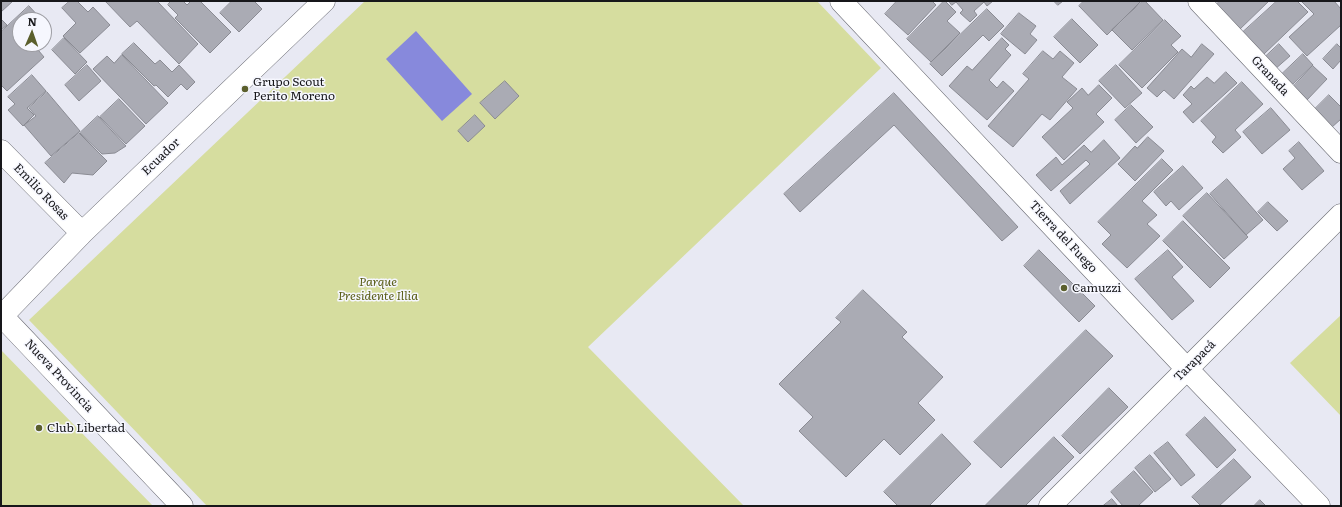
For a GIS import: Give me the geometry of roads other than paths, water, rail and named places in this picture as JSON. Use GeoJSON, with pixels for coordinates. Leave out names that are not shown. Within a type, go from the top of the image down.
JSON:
{"type":"FeatureCollection","features":[{"type":"Feature","properties":{"kind":"street","name":"Ecuador"},"geometry":{"type":"LineString","coordinates":[[2,316],[82,233],[324,1]]}},
{"type":"Feature","properties":{"kind":"street","name":"Granada"},"geometry":{"type":"LineString","coordinates":[[1199,1],[1341,152]]}},
{"type":"Feature","properties":{"kind":"street","name":"Tierra del Fuego"},"geometry":{"type":"LineString","coordinates":[[848,3],[1187,369],[1319,506]]}},
{"type":"Feature","properties":{"kind":"street","name":"Emilio Rosas"},"geometry":{"type":"LineString","coordinates":[[1,151],[82,233]]}},
{"type":"Feature","properties":{"kind":"street","name":"Tarapacá"},"geometry":{"type":"LineString","coordinates":[[1050,506],[1341,215]]}},
{"type":"Feature","properties":{"kind":"street","name":"Nueva Provincia"},"geometry":{"type":"LineString","coordinates":[[2,316],[182,506]]}},
{"type":"Feature","properties":{"kind":"water"},"geometry":{"type":"Polygon","coordinates":[[[416,31],[472,94],[442,121],[386,59],[416,31]]]}},
{"type":"Feature","properties":{"kind":"place","name":"Grupo Scout Perito Moreno"},"geometry":{"type":"Point","coordinates":[245,89]}},
{"type":"Feature","properties":{"kind":"place","name":"Camuzzi"},"geometry":{"type":"Point","coordinates":[1064,288]}},
{"type":"Feature","properties":{"kind":"place","name":"Club Libertad"},"geometry":{"type":"Point","coordinates":[39,428]}},
{"type":"Feature","properties":{"kind":"park label","name":"Parque Presidente Illia"},"geometry":{"type":"Point","coordinates":[378,289]}}]}
